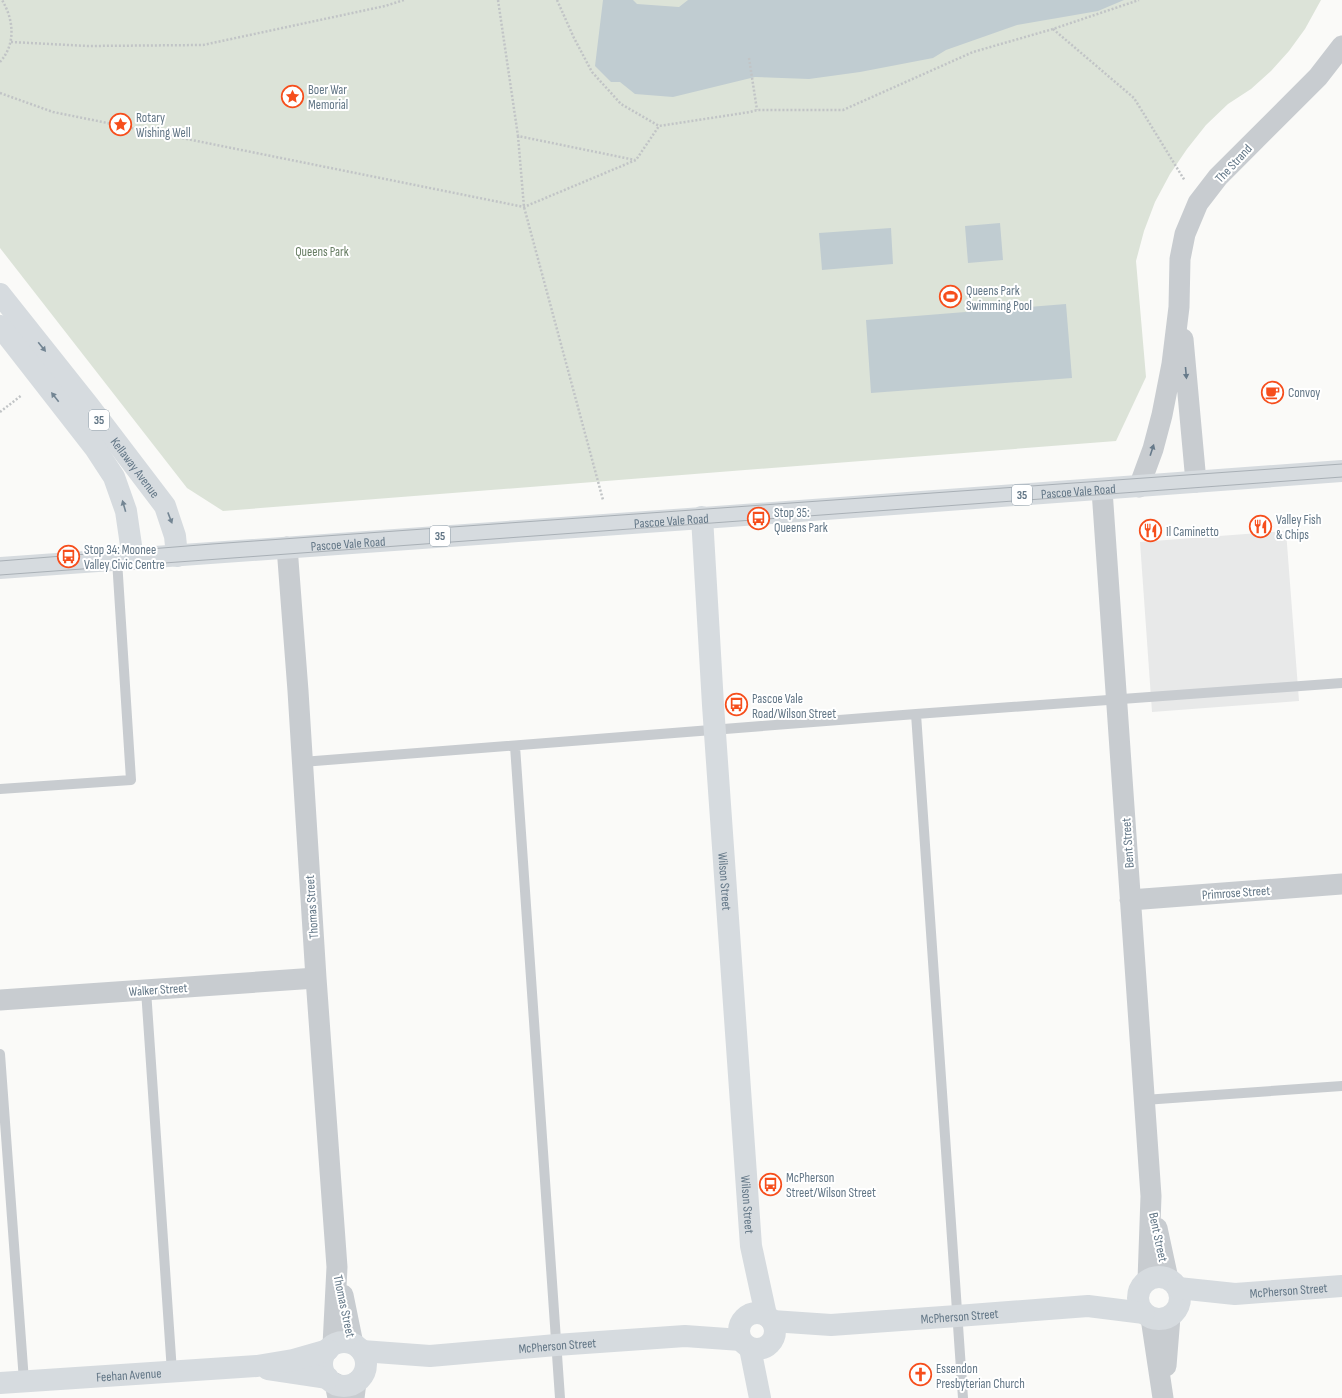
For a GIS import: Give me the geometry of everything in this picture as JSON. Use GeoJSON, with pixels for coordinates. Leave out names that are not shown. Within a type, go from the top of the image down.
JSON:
{"type":"FeatureCollection","features":[{"type":"Feature","properties":{"kind":"street","name":"The Strand"},"geometry":{"type":"LineString","coordinates":[[1138,486],[1153,449],[1162,415],[1172,364],[1179,307],[1180,259],[1185,234],[1198,203],[1218,177],[1318,77],[1342,46]]}},
{"type":"Feature","properties":{"kind":"street","name":"Kellaway Avenue"},"geometry":{"type":"LineString","coordinates":[[0,294],[8,333],[95,448],[114,478],[126,511],[125,559]]}},
{"type":"Feature","properties":{"kind":"street","name":"The Strand"},"geometry":{"type":"LineString","coordinates":[[1179,307],[1196,482]]}},
{"type":"Feature","properties":{"kind":"street","name":"Kellaway Avenue"},"geometry":{"type":"LineString","coordinates":[[8,333],[89,406],[165,506],[175,536],[177,556]]}},
{"type":"Feature","properties":{"kind":"street","name":"Pascoe Vale Road"},"geometry":{"type":"LineString","coordinates":[[0,568],[702,517],[1102,490],[1342,471]]}},
{"type":"Feature","properties":{"kind":"street","name":"Bent Street"},"geometry":{"type":"LineString","coordinates":[[1102,490],[1150,1196],[1159,1284]]}},
{"type":"Feature","properties":{"kind":"street","name":"Wilson Street"},"geometry":{"type":"LineString","coordinates":[[702,517],[715,730],[763,1398]]}},
{"type":"Feature","properties":{"kind":"street","name":"Thomas Street"},"geometry":{"type":"LineString","coordinates":[[287,547],[316,978],[344,1348]]}},
{"type":"Feature","properties":{"kind":"street","name":"Primrose Street"},"geometry":{"type":"LineString","coordinates":[[1130,900],[1342,884]]}},
{"type":"Feature","properties":{"kind":"street","name":"Walker Street"},"geometry":{"type":"LineString","coordinates":[[0,1000],[316,978]]}},
{"type":"Feature","properties":{"kind":"street","name":"McPherson Street"},"geometry":{"type":"LineString","coordinates":[[1088,1306],[1159,1284],[1235,1294]]}},
{"type":"Feature","properties":{"kind":"street"},"geometry":{"type":"LineString","coordinates":[[1159,1284],[1181,1299],[1161,1315],[1140,1308],[1138,1301],[1159,1284]]}},
{"type":"Feature","properties":{"kind":"street","name":"McPherson Street"},"geometry":{"type":"LineString","coordinates":[[344,1348],[430,1356],[831,1324],[1088,1306],[1161,1315],[1235,1294],[1342,1286]]}},
{"type":"Feature","properties":{"kind":"street"},"geometry":{"type":"LineString","coordinates":[[1161,1315],[1163,1396]]}},
{"type":"Feature","properties":{"kind":"street","name":"Wilson Street"},"geometry":{"type":"LineString","coordinates":[[757,1331],[760,1398]]}},
{"type":"Feature","properties":{"kind":"street","name":"Feehan Avenue"},"geometry":{"type":"LineString","coordinates":[[0,1383],[257,1366],[293,1360],[344,1348]]}},
{"type":"Feature","properties":{"kind":"street"},"geometry":{"type":"LineString","coordinates":[[344,1348],[365,1358],[366,1366],[358,1384],[334,1387],[323,1367],[324,1356],[344,1348]]}},
{"type":"Feature","properties":{"kind":"street","name":"McPherson Street"},"geometry":{"type":"LineString","coordinates":[[358,1384],[430,1356]]}},
{"type":"Feature","properties":{"kind":"street","name":"Feehan Avenue"},"geometry":{"type":"LineString","coordinates":[[257,1366],[334,1387]]}},
{"type":"Feature","properties":{"kind":"lane"},"geometry":{"type":"LineString","coordinates":[[0,789],[131,780],[125,559]]}},
{"type":"Feature","properties":{"kind":"lane"},"geometry":{"type":"LineString","coordinates":[[302,762],[916,714],[1342,683]]}},
{"type":"Feature","properties":{"kind":"lane"},"geometry":{"type":"LineString","coordinates":[[916,714],[963,1398]]}},
{"type":"Feature","properties":{"kind":"lane"},"geometry":{"type":"LineString","coordinates":[[515,746],[560,1398]]}},
{"type":"Feature","properties":{"kind":"lane"},"geometry":{"type":"LineString","coordinates":[[146,990],[172,1372]]}},
{"type":"Feature","properties":{"kind":"lane"},"geometry":{"type":"LineString","coordinates":[[0,1054],[24,1381]]}},
{"type":"Feature","properties":{"kind":"lane"},"geometry":{"type":"LineString","coordinates":[[1144,1100],[1342,1086]]}},
{"type":"Feature","properties":{"kind":"path"},"geometry":{"type":"LineString","coordinates":[[0,62],[11,42],[12,28],[10,13],[2,0]]}},
{"type":"Feature","properties":{"kind":"path"},"geometry":{"type":"LineString","coordinates":[[11,42],[88,46],[204,45],[385,6],[404,0]]}},
{"type":"Feature","properties":{"kind":"path"},"geometry":{"type":"LineString","coordinates":[[498,0],[518,136],[524,207],[605,504]]}},
{"type":"Feature","properties":{"kind":"path"},"geometry":{"type":"LineString","coordinates":[[557,0],[592,72],[621,104],[659,126],[757,110],[843,110],[973,52],[1053,29],[1139,0]]}},
{"type":"Feature","properties":{"kind":"path"},"geometry":{"type":"LineString","coordinates":[[1053,29],[1134,98],[1198,203]]}},
{"type":"Feature","properties":{"kind":"path"},"geometry":{"type":"LineString","coordinates":[[749,58],[757,110]]}},
{"type":"Feature","properties":{"kind":"path"},"geometry":{"type":"LineString","coordinates":[[0,93],[54,112],[524,207],[636,160],[659,126]]}},
{"type":"Feature","properties":{"kind":"path"},"geometry":{"type":"LineString","coordinates":[[518,136],[636,160]]}},
{"type":"Feature","properties":{"kind":"shaded area"},"geometry":{"type":"Polygon","coordinates":[[[603,0],[633,0],[637,4],[679,7],[688,0],[1124,0],[1098,11],[1017,25],[946,50],[933,58],[860,72],[809,79],[755,77],[673,97],[635,94],[620,82],[611,82],[595,66],[603,0]]]}},
{"type":"Feature","properties":{"kind":"shaded area"},"geometry":{"type":"Polygon","coordinates":[[[1000,223],[1003,260],[968,263],[965,226],[1000,223]]]}},
{"type":"Feature","properties":{"kind":"shaded area"},"geometry":{"type":"Polygon","coordinates":[[[891,228],[893,264],[822,270],[819,233],[891,228]]]}},
{"type":"Feature","properties":{"kind":"shaded area"},"geometry":{"type":"Polygon","coordinates":[[[1066,304],[1072,378],[871,393],[866,320],[1066,304]]]}},
{"type":"Feature","properties":{"kind":"shaded area"},"geometry":{"type":"Polygon","coordinates":[[[1286,531],[1299,701],[1152,712],[1140,542],[1286,531]]]}},
{"type":"Feature","properties":{"kind":"green space","name":"Queens Park"},"geometry":{"type":"Polygon","coordinates":[[[0,0],[1321,0],[1305,29],[1289,51],[1271,71],[1251,89],[1228,104],[1206,125],[1170,174],[1155,202],[1144,231],[1136,261],[1146,377],[1116,441],[223,511],[187,488],[0,248],[0,0]]]}},
{"type":"Feature","properties":{"kind":"tram line"},"geometry":{"type":"LineString","coordinates":[[0,561],[212,544],[1342,464]]}},
{"type":"Feature","properties":{"kind":"tram line"},"geometry":{"type":"LineString","coordinates":[[0,575],[1342,477]]}},
{"type":"Feature","properties":{"kind":"place","name":"Boer War Memorial"},"geometry":{"type":"Point","coordinates":[293,96]}},
{"type":"Feature","properties":{"kind":"place","name":"Rotary Wishing Well"},"geometry":{"type":"Point","coordinates":[121,124]}},
{"type":"Feature","properties":{"kind":"place","name":"Queens Park Swimming Pool"},"geometry":{"type":"Point","coordinates":[951,297]}},
{"type":"Feature","properties":{"kind":"place","name":"Convoy"},"geometry":{"type":"Point","coordinates":[1272,392]}},
{"type":"Feature","properties":{"kind":"place","name":"Stop 35: Queens Park"},"geometry":{"type":"Point","coordinates":[758,519]}},
{"type":"Feature","properties":{"kind":"place","name":"Valley Fish & Chips"},"geometry":{"type":"Point","coordinates":[1261,526]}},
{"type":"Feature","properties":{"kind":"place","name":"Il Caminetto"},"geometry":{"type":"Point","coordinates":[1150,531]}},
{"type":"Feature","properties":{"kind":"place","name":"Stop 34: Moonee Valley Civic Centre"},"geometry":{"type":"Point","coordinates":[69,556]}},
{"type":"Feature","properties":{"kind":"place","name":"Pascoe Vale Road/Wilson Street"},"geometry":{"type":"Point","coordinates":[737,705]}},
{"type":"Feature","properties":{"kind":"place","name":"McPherson Street/Wilson Street"},"geometry":{"type":"Point","coordinates":[770,1184]}},
{"type":"Feature","properties":{"kind":"place","name":"Essendon Presbyterian Church"},"geometry":{"type":"Point","coordinates":[920,1375]}}]}
